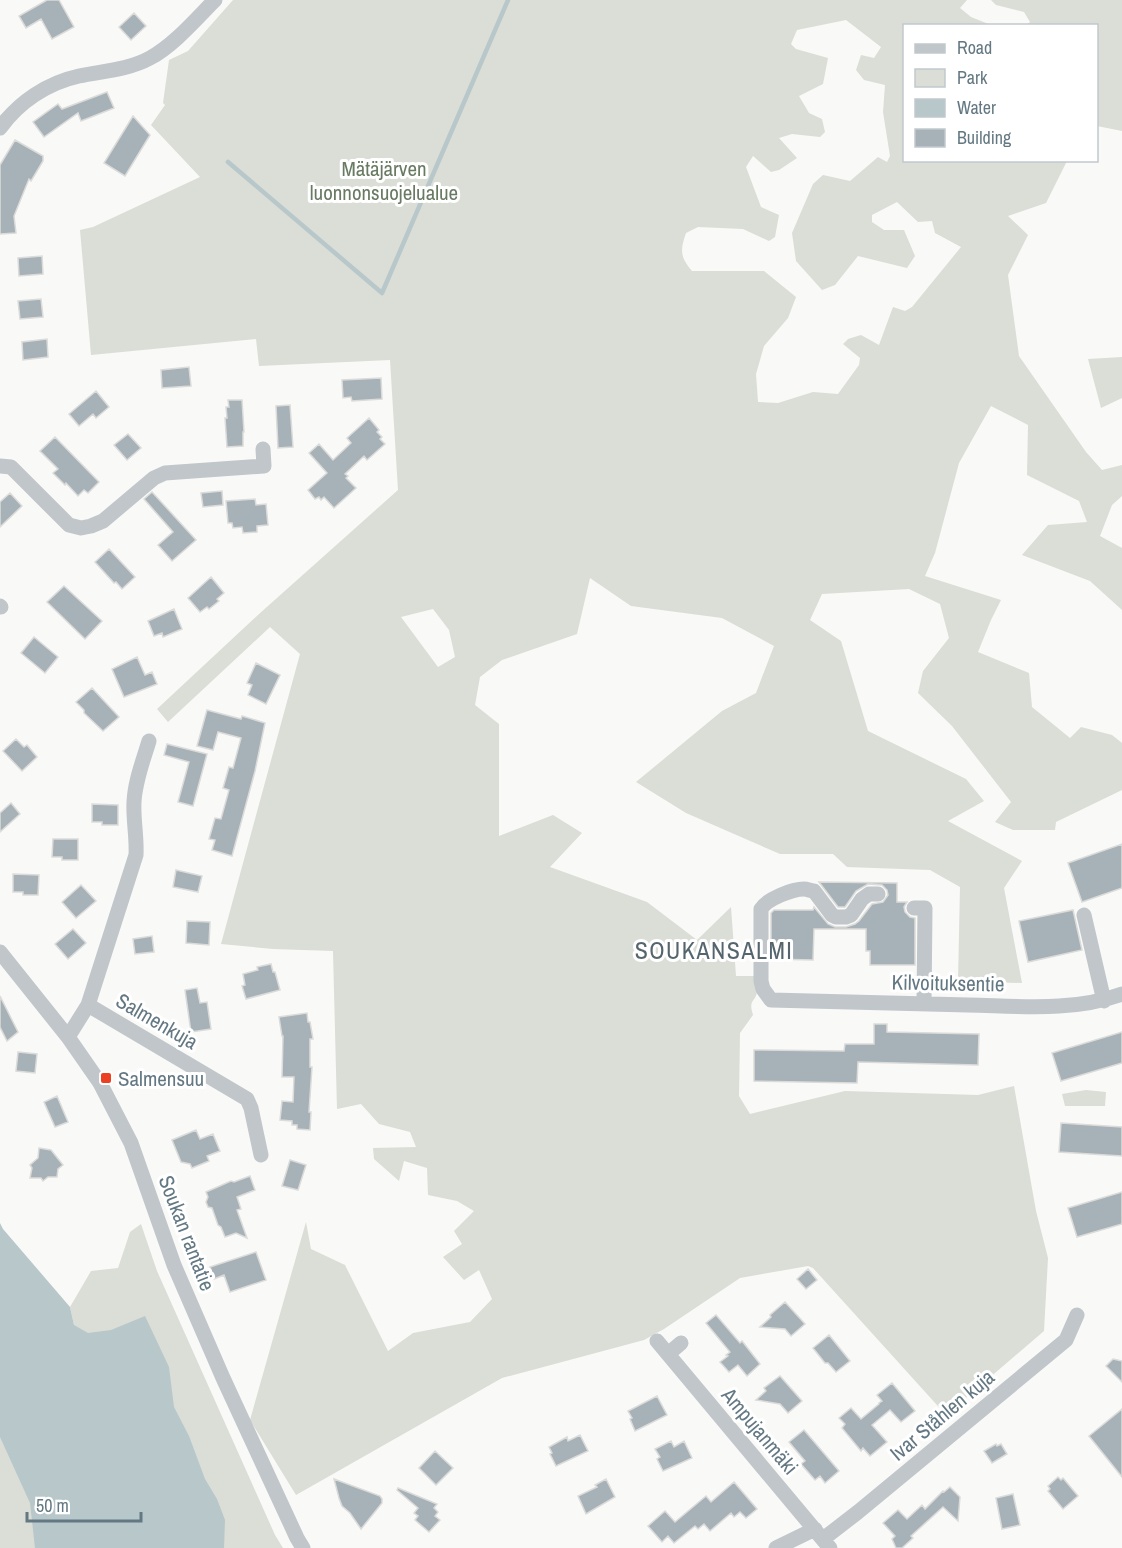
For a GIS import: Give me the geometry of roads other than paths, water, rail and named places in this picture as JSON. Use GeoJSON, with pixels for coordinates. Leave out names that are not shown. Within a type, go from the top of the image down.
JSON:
{"type":"FeatureCollection","features":[{"type":"Feature","properties":{"kind":"street"},"geometry":{"type":"LineString","coordinates":[[0,128],[13,111],[27,100],[60,81],[124,68],[161,51],[215,0]]}},
{"type":"Feature","properties":{"kind":"street"},"geometry":{"type":"LineString","coordinates":[[0,466],[11,467],[69,525],[81,528],[103,521],[154,478],[165,473],[264,466],[263,449]]}},
{"type":"Feature","properties":{"kind":"street"},"geometry":{"type":"LineString","coordinates":[[68,1037],[88,1005],[136,855],[134,804],[136,787],[149,741]]}},
{"type":"Feature","properties":{"kind":"street","name":"Kilvoituksentie"},"geometry":{"type":"LineString","coordinates":[[878,894],[869,894],[862,899],[851,915],[840,917],[832,915],[814,891],[804,889],[788,892],[764,904],[760,909],[761,981],[763,989],[771,1000],[1074,1005],[1104,1001],[1122,994]]}},
{"type":"Feature","properties":{"kind":"street"},"geometry":{"type":"LineString","coordinates":[[914,908],[925,908],[924,1004]]}},
{"type":"Feature","properties":{"kind":"street"},"geometry":{"type":"LineString","coordinates":[[1084,915],[1104,1001]]}},
{"type":"Feature","properties":{"kind":"street","name":"Soukan rantatie"},"geometry":{"type":"LineString","coordinates":[[0,952],[68,1037],[100,1083],[131,1143],[178,1275],[228,1389],[303,1548]]}},
{"type":"Feature","properties":{"kind":"street","name":"Salmenkuja"},"geometry":{"type":"LineString","coordinates":[[88,1005],[247,1099],[261,1155]]}},
{"type":"Feature","properties":{"kind":"street","name":"Ivar Ståhlen kuja"},"geometry":{"type":"LineString","coordinates":[[776,1548],[823,1539],[858,1512],[1066,1340],[1077,1315]]}},
{"type":"Feature","properties":{"kind":"street","name":"Ampujanmäki"},"geometry":{"type":"LineString","coordinates":[[657,1341],[823,1539]]}},
{"type":"Feature","properties":{"kind":"street"},"geometry":{"type":"LineString","coordinates":[[668,1354],[681,1343]]}},
{"type":"Feature","properties":{"kind":"water"},"geometry":{"type":"Polygon","coordinates":[[[0,1223],[70,1307],[74,1325],[88,1333],[111,1330],[145,1316],[169,1367],[174,1407],[225,1520],[224,1548],[35,1548],[30,1503],[0,1437],[0,1223]]]}},
{"type":"Feature","properties":{"kind":"waterway"},"geometry":{"type":"LineString","coordinates":[[228,162],[382,293],[508,0]]}},
{"type":"Feature","properties":{"kind":"place","name":"Salmensuu"},"geometry":{"type":"Point","coordinates":[106,1078]}},
{"type":"Feature","properties":{"kind":"district","name":"SOUKANSALMI"},"geometry":{"type":"Point","coordinates":[714,950]}},
{"type":"Feature","properties":{"kind":"park label","name":"Mätäjärven luonnonsuojelualue"},"geometry":{"type":"Point","coordinates":[384,180]}}]}
